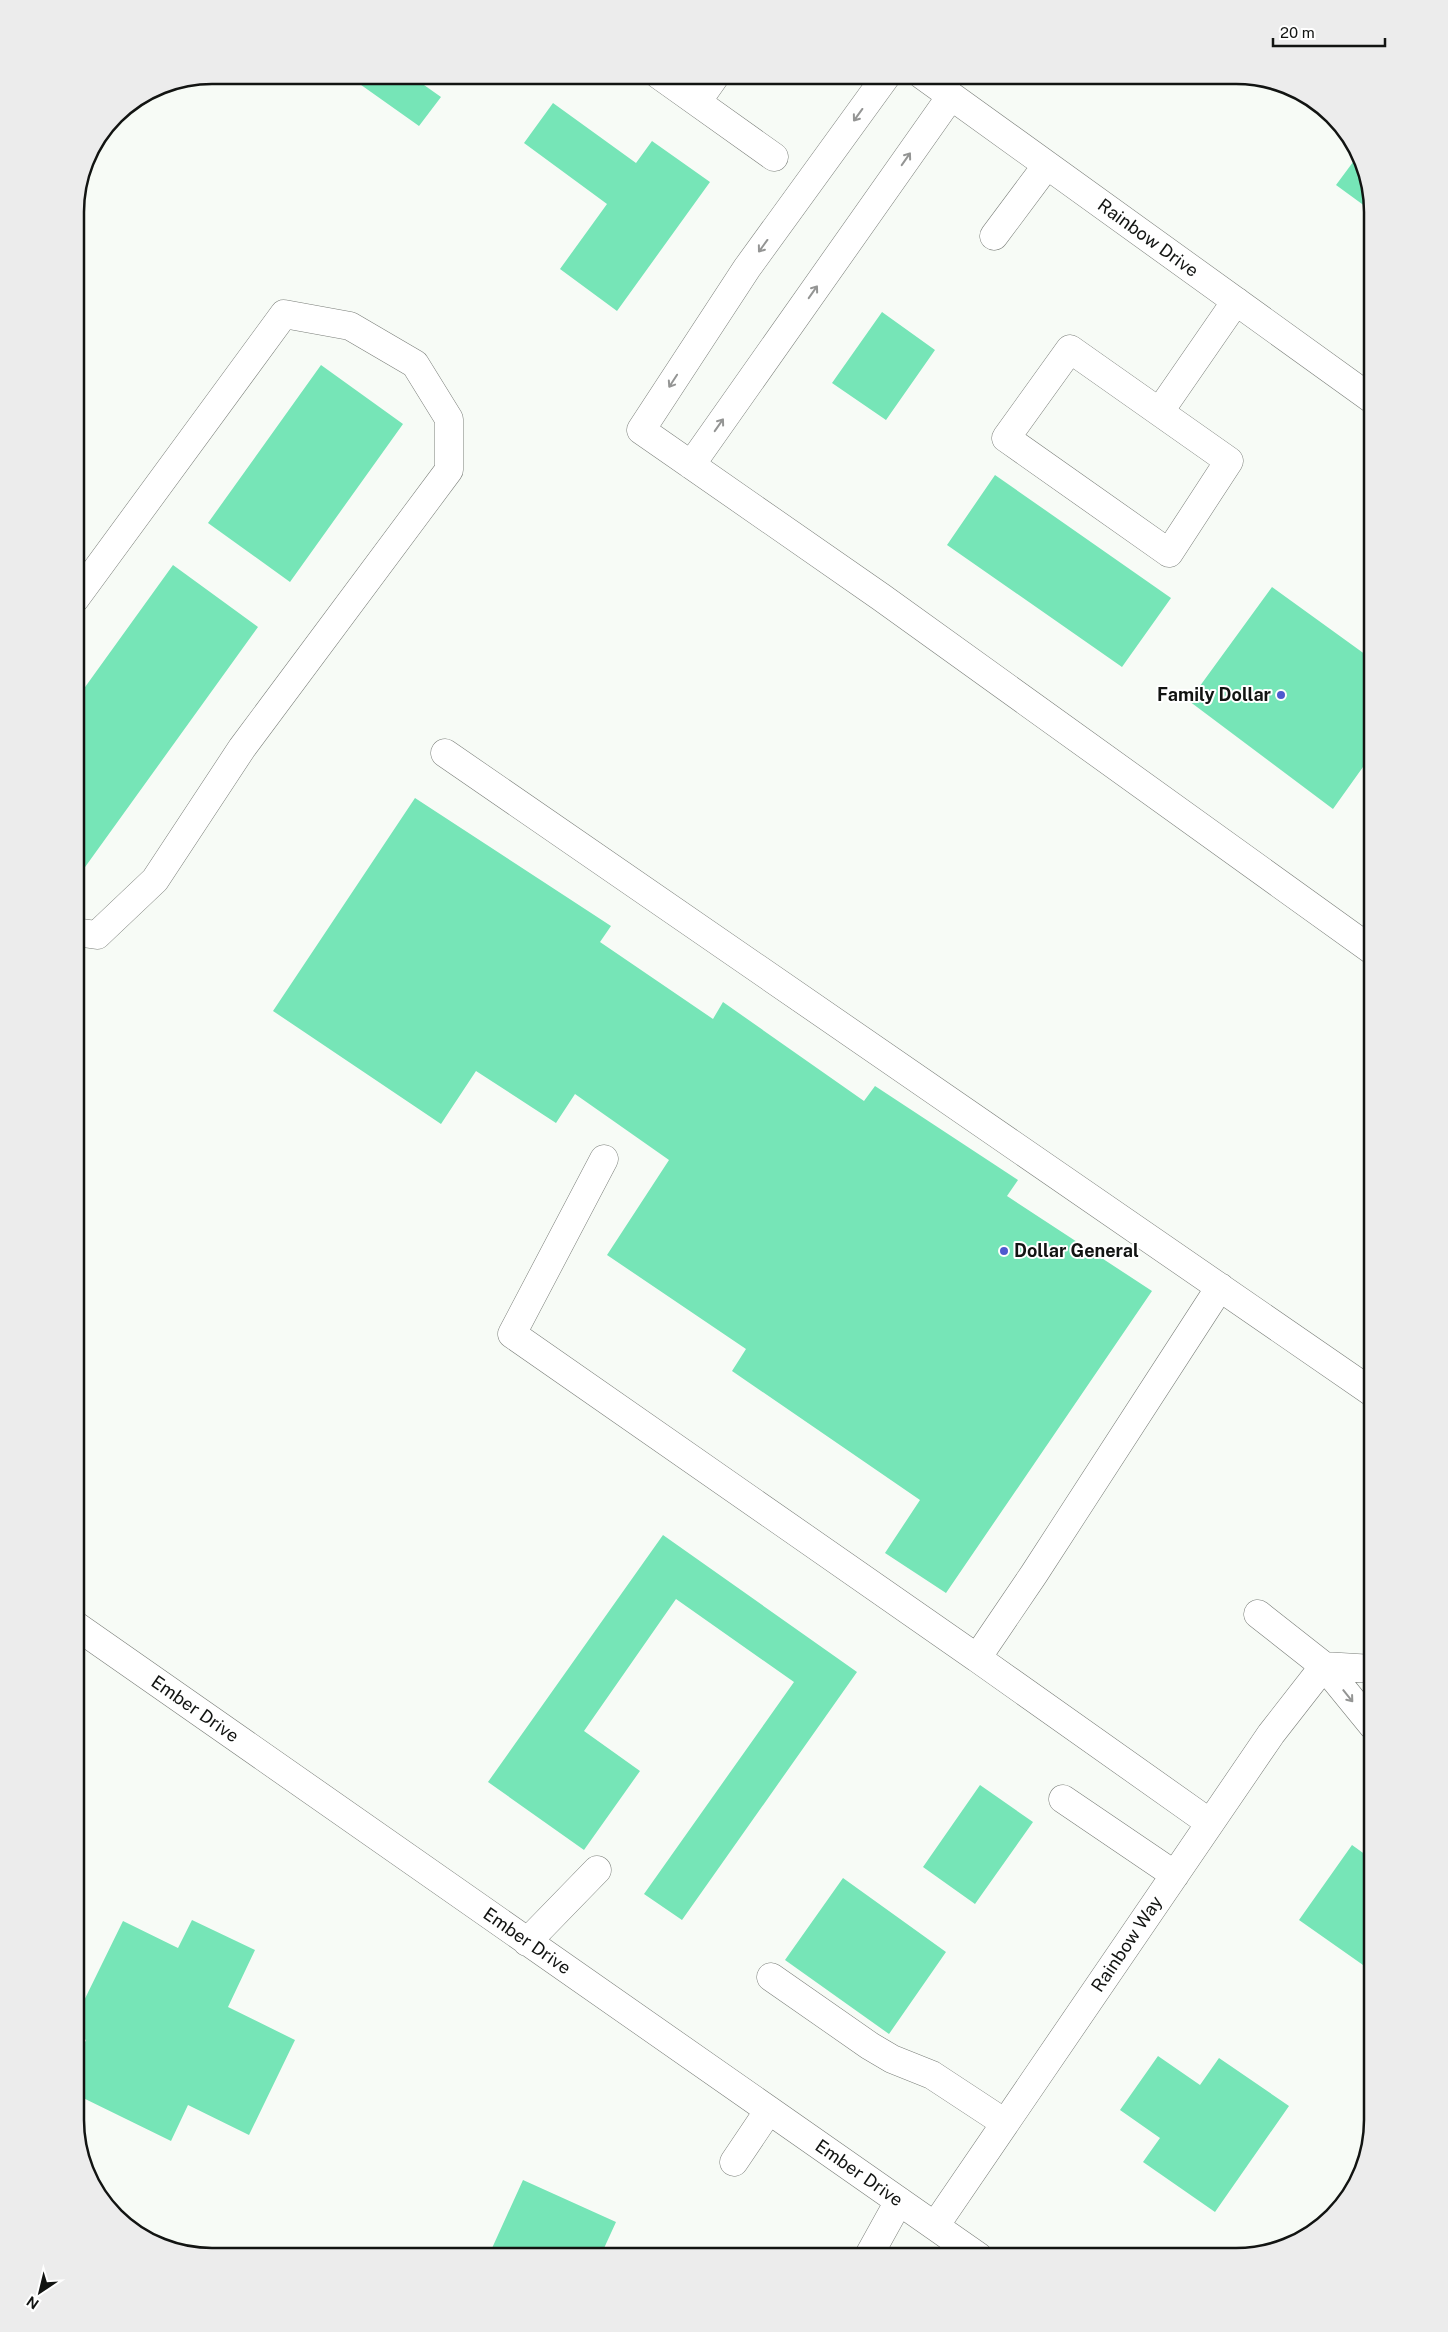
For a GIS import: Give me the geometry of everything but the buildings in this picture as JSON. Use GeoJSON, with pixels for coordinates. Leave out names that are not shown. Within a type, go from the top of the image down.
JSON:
{"type":"FeatureCollection","features":[{"type":"Feature","properties":{"kind":"street"},"geometry":{"type":"LineString","coordinates":[[672,84],[774,157]]}},
{"type":"Feature","properties":{"kind":"street"},"geometry":{"type":"LineString","coordinates":[[697,102],[710,84]]}},
{"type":"Feature","properties":{"kind":"street"},"geometry":{"type":"LineString","coordinates":[[880,84],[747,268],[641,430],[881,596],[1364,945]]}},
{"type":"Feature","properties":{"kind":"street","name":"Rainbow Drive"},"geometry":{"type":"LineString","coordinates":[[934,84],[1364,394]]}},
{"type":"Feature","properties":{"kind":"street"},"geometry":{"type":"LineString","coordinates":[[691,465],[951,96]]}},
{"type":"Feature","properties":{"kind":"street"},"geometry":{"type":"LineString","coordinates":[[994,236],[1047,165]]}},
{"type":"Feature","properties":{"kind":"street"},"geometry":{"type":"LineString","coordinates":[[1160,411],[1236,302]]}},
{"type":"Feature","properties":{"kind":"street"},"geometry":{"type":"LineString","coordinates":[[84,587],[284,314],[350,326],[415,364],[449,419],[449,470],[242,748],[155,880],[97,935],[84,933]]}},
{"type":"Feature","properties":{"kind":"street"},"geometry":{"type":"LineString","coordinates":[[1070,349],[1160,411],[1230,461],[1169,553],[1006,438],[1070,349]]}},
{"type":"Feature","properties":{"kind":"street"},"geometry":{"type":"LineString","coordinates":[[446,753],[1364,1386]]}},
{"type":"Feature","properties":{"kind":"street"},"geometry":{"type":"LineString","coordinates":[[604,1159],[512,1334],[1210,1823]]}},
{"type":"Feature","properties":{"kind":"street"},"geometry":{"type":"LineString","coordinates":[[977,1658],[1034,1574],[1220,1287]]}},
{"type":"Feature","properties":{"kind":"street"},"geometry":{"type":"LineString","coordinates":[[1258,1614],[1324,1666],[1364,1715]]}},
{"type":"Feature","properties":{"kind":"street","name":"Ember Drive"},"geometry":{"type":"LineString","coordinates":[[84,1631],[966,2248]]}},
{"type":"Feature","properties":{"kind":"street"},"geometry":{"type":"LineString","coordinates":[[1324,1666],[1364,1668]]}},
{"type":"Feature","properties":{"kind":"street","name":"Rainbow Way"},"geometry":{"type":"LineString","coordinates":[[935,2226],[1271,1734],[1324,1666]]}},
{"type":"Feature","properties":{"kind":"street"},"geometry":{"type":"LineString","coordinates":[[1063,1799],[1175,1875]]}},
{"type":"Feature","properties":{"kind":"street"},"geometry":{"type":"LineString","coordinates":[[528,1942],[597,1870]]}},
{"type":"Feature","properties":{"kind":"street"},"geometry":{"type":"LineString","coordinates":[[771,1977],[870,2046],[892,2059],[932,2075],[1005,2123]]}},
{"type":"Feature","properties":{"kind":"street"},"geometry":{"type":"LineString","coordinates":[[734,2162],[769,2110]]}},
{"type":"Feature","properties":{"kind":"street"},"geometry":{"type":"LineString","coordinates":[[873,2248],[899,2201]]}},
{"type":"Feature","properties":{"kind":"place","name":"Family Dollar"},"geometry":{"type":"Point","coordinates":[1281,695]}},
{"type":"Feature","properties":{"kind":"place","name":"Dollar General"},"geometry":{"type":"Point","coordinates":[1004,1251]}}]}
